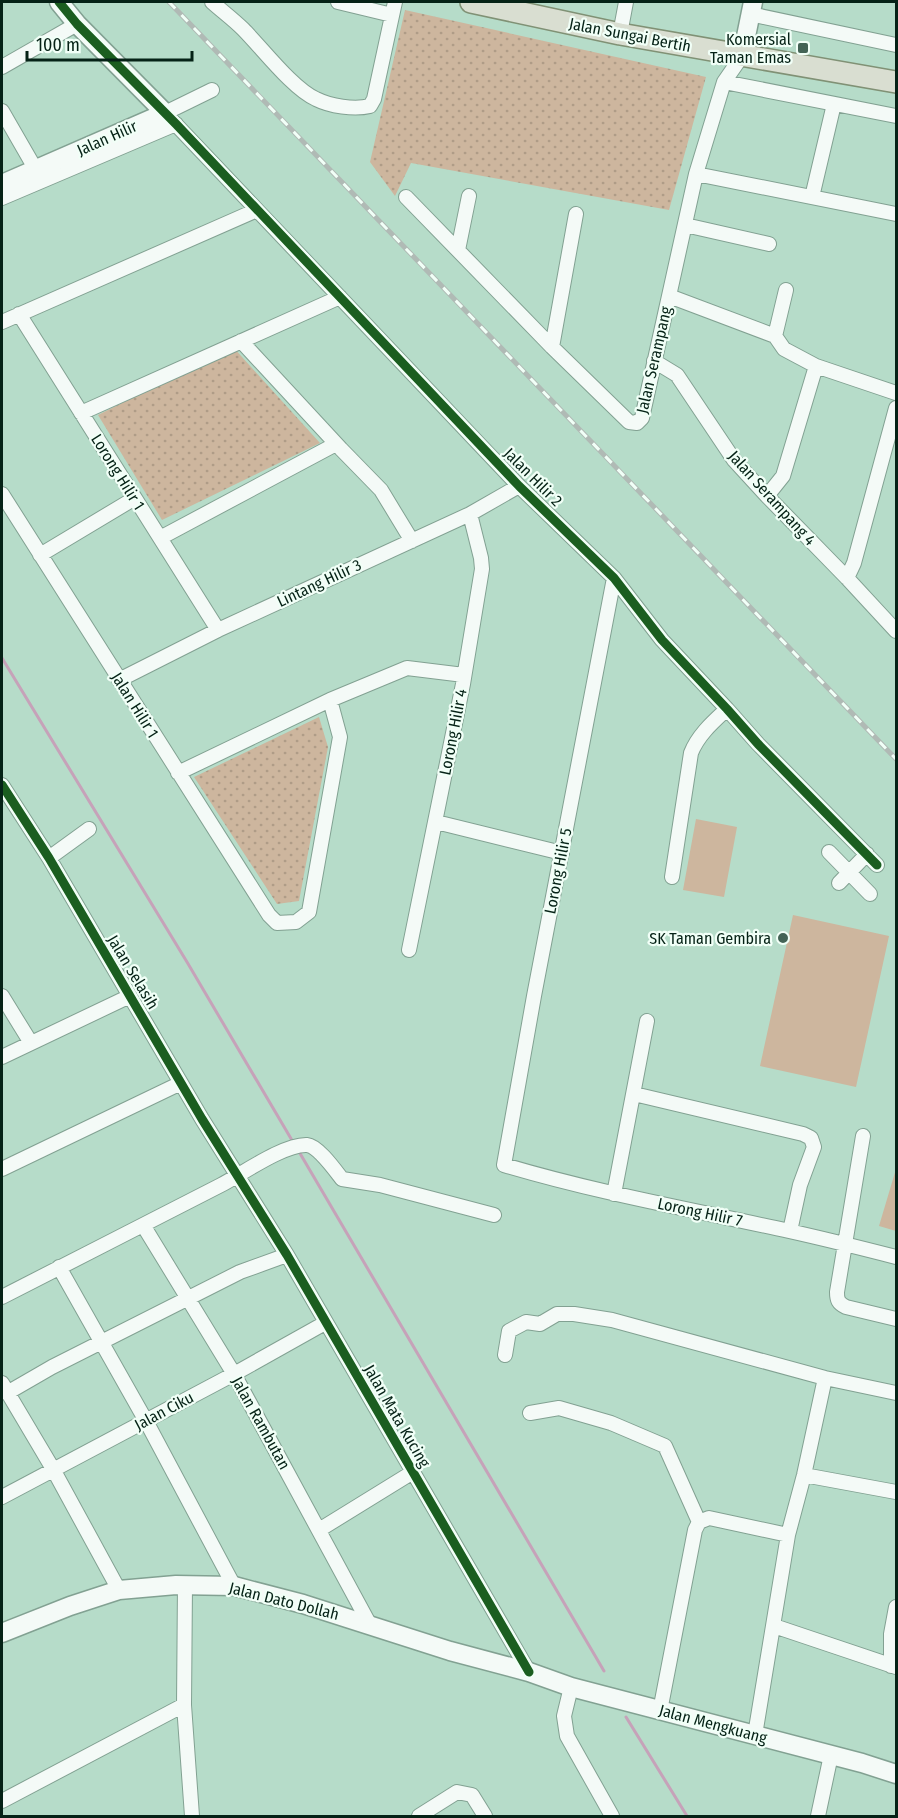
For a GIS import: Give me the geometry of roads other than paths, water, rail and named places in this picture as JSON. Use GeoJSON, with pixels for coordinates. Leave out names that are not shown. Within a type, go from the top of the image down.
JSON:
{"type":"FeatureCollection","features":[{"type":"Feature","properties":{"kind":"main road","name":"Jalan Sungai Bertih"},"geometry":{"type":"LineString","coordinates":[[482,3],[540,9],[620,34],[897,82]]}},
{"type":"Feature","properties":{"kind":"street"},"geometry":{"type":"LineString","coordinates":[[2,198],[170,118],[77,24],[59,2]]}},
{"type":"Feature","properties":{"kind":"street"},"geometry":{"type":"LineString","coordinates":[[212,2],[243,28],[298,87],[315,99],[336,105],[362,108],[370,106],[374,99],[393,8],[338,2]]}},
{"type":"Feature","properties":{"kind":"street"},"geometry":{"type":"LineString","coordinates":[[620,34],[626,2]]}},
{"type":"Feature","properties":{"kind":"street"},"geometry":{"type":"LineString","coordinates":[[742,56],[751,8],[897,45]]}},
{"type":"Feature","properties":{"kind":"street"},"geometry":{"type":"LineString","coordinates":[[2,67],[77,24]]}},
{"type":"Feature","properties":{"kind":"street","name":"Jalan Serampang"},"geometry":{"type":"LineString","coordinates":[[406,197],[552,347],[629,422],[637,423],[642,418],[696,174],[724,82],[742,56]]}},
{"type":"Feature","properties":{"kind":"street"},"geometry":{"type":"LineString","coordinates":[[724,82],[897,116]]}},
{"type":"Feature","properties":{"kind":"street","name":"Jalan Hilir"},"geometry":{"type":"LineString","coordinates":[[2,184],[170,118],[213,90]]}},
{"type":"Feature","properties":{"kind":"street"},"geometry":{"type":"LineString","coordinates":[[812,197],[834,104]]}},
{"type":"Feature","properties":{"kind":"street"},"geometry":{"type":"LineString","coordinates":[[2,111],[36,170]]}},
{"type":"Feature","properties":{"kind":"street","name":"Jalan Hilir 2"},"geometry":{"type":"LineString","coordinates":[[170,118],[519,486],[614,578],[662,640],[758,744],[877,865]]}},
{"type":"Feature","properties":{"kind":"street"},"geometry":{"type":"LineString","coordinates":[[696,174],[897,214]]}},
{"type":"Feature","properties":{"kind":"street"},"geometry":{"type":"LineString","coordinates":[[458,250],[469,196]]}},
{"type":"Feature","properties":{"kind":"street"},"geometry":{"type":"LineString","coordinates":[[2,322],[257,210]]}},
{"type":"Feature","properties":{"kind":"street"},"geometry":{"type":"LineString","coordinates":[[552,347],[576,214]]}},
{"type":"Feature","properties":{"kind":"street"},"geometry":{"type":"LineString","coordinates":[[685,225],[769,244]]}},
{"type":"Feature","properties":{"kind":"street"},"geometry":{"type":"LineString","coordinates":[[774,336],[786,290]]}},
{"type":"Feature","properties":{"kind":"street"},"geometry":{"type":"LineString","coordinates":[[669,296],[774,336],[784,349],[816,366],[897,393]]}},
{"type":"Feature","properties":{"kind":"street"},"geometry":{"type":"LineString","coordinates":[[81,413],[340,297]]}},
{"type":"Feature","properties":{"kind":"street","name":"Lorong Hilir 1"},"geometry":{"type":"LineString","coordinates":[[19,314],[218,630]]}},
{"type":"Feature","properties":{"kind":"street"},"geometry":{"type":"LineString","coordinates":[[241,341],[381,490],[412,541]]}},
{"type":"Feature","properties":{"kind":"street","name":"Jalan Serampang 4"},"geometry":{"type":"LineString","coordinates":[[654,361],[677,375],[734,460],[897,631]]}},
{"type":"Feature","properties":{"kind":"street"},"geometry":{"type":"LineString","coordinates":[[767,496],[783,476],[816,366]]}},
{"type":"Feature","properties":{"kind":"street"},"geometry":{"type":"LineString","coordinates":[[848,578],[897,408]]}},
{"type":"Feature","properties":{"kind":"street"},"geometry":{"type":"LineString","coordinates":[[160,538],[336,444]]}},
{"type":"Feature","properties":{"kind":"street","name":"Lintang Hilir 3"},"geometry":{"type":"LineString","coordinates":[[119,680],[218,630],[470,513],[519,486]]}},
{"type":"Feature","properties":{"kind":"street","name":"Jalan Hilir 1"},"geometry":{"type":"LineString","coordinates":[[2,494],[268,915],[277,923],[296,922],[309,912],[340,737],[330,700]]}},
{"type":"Feature","properties":{"kind":"street"},"geometry":{"type":"LineString","coordinates":[[40,555],[135,498]]}},
{"type":"Feature","properties":{"kind":"street","name":"Lorong Hilir 4"},"geometry":{"type":"LineString","coordinates":[[409,950],[464,675],[482,569],[482,558],[470,513]]}},
{"type":"Feature","properties":{"kind":"street","name":"Lorong Hilir 5"},"geometry":{"type":"LineString","coordinates":[[504,1165],[594,674],[614,578]]}},
{"type":"Feature","properties":{"kind":"street"},"geometry":{"type":"LineString","coordinates":[[178,772],[330,700],[407,668],[464,675]]}},
{"type":"Feature","properties":{"kind":"street"},"geometry":{"type":"LineString","coordinates":[[672,877],[694,743],[727,709]]}},
{"type":"Feature","properties":{"kind":"street","name":"Jalan Selasih"},"geometry":{"type":"LineString","coordinates":[[2,784],[49,858],[237,1176]]}},
{"type":"Feature","properties":{"kind":"street"},"geometry":{"type":"LineString","coordinates":[[435,822],[562,853]]}},
{"type":"Feature","properties":{"kind":"street"},"geometry":{"type":"LineString","coordinates":[[49,858],[89,829]]}},
{"type":"Feature","properties":{"kind":"street"},"geometry":{"type":"LineString","coordinates":[[829,852],[844,878],[870,894]]}},
{"type":"Feature","properties":{"kind":"street"},"geometry":{"type":"LineString","coordinates":[[844,878],[867,854]]}},
{"type":"Feature","properties":{"kind":"street"},"geometry":{"type":"LineString","coordinates":[[2,996],[31,1043]]}},
{"type":"Feature","properties":{"kind":"street"},"geometry":{"type":"LineString","coordinates":[[2,1057],[130,996]]}},
{"type":"Feature","properties":{"kind":"street"},"geometry":{"type":"LineString","coordinates":[[614,1194],[646,1021]]}},
{"type":"Feature","properties":{"kind":"street"},"geometry":{"type":"LineString","coordinates":[[2,1169],[181,1083]]}},
{"type":"Feature","properties":{"kind":"street"},"geometry":{"type":"LineString","coordinates":[[634,1094],[803,1134],[811,1138],[814,1147],[800,1185],[790,1231]]}},
{"type":"Feature","properties":{"kind":"street"},"geometry":{"type":"LineString","coordinates":[[863,1136],[837,1299],[846,1307],[897,1319]]}},
{"type":"Feature","properties":{"kind":"street"},"geometry":{"type":"LineString","coordinates":[[2,1297],[285,1149],[299,1146],[310,1145],[322,1155],[342,1179],[380,1185],[494,1215]]}},
{"type":"Feature","properties":{"kind":"street","name":"Lorong Hilir 7"},"geometry":{"type":"LineString","coordinates":[[504,1165],[561,1182],[790,1231],[897,1257]]}},
{"type":"Feature","properties":{"kind":"street","name":"Jalan Mata Kucing"},"geometry":{"type":"LineString","coordinates":[[237,1176],[287,1255],[530,1672]]}},
{"type":"Feature","properties":{"kind":"street","name":"Jalan Rambutan"},"geometry":{"type":"LineString","coordinates":[[143,1225],[234,1374],[370,1625]]}},
{"type":"Feature","properties":{"kind":"street"},"geometry":{"type":"LineString","coordinates":[[119,1590],[53,1469],[4,1388],[101,1343],[240,1272],[287,1255]]}},
{"type":"Feature","properties":{"kind":"street"},"geometry":{"type":"LineString","coordinates":[[59,1267],[146,1421],[234,1586]]}},
{"type":"Feature","properties":{"kind":"street"},"geometry":{"type":"LineString","coordinates":[[505,1355],[509,1331],[526,1322],[540,1324],[557,1314],[574,1314],[612,1320],[825,1378],[897,1393]]}},
{"type":"Feature","properties":{"kind":"street","name":"Jalan Ciku"},"geometry":{"type":"LineString","coordinates":[[2,1497],[325,1323]]}},
{"type":"Feature","properties":{"kind":"street"},"geometry":{"type":"LineString","coordinates":[[755,1735],[788,1535],[804,1475],[825,1378]]}},
{"type":"Feature","properties":{"kind":"street"},"geometry":{"type":"LineString","coordinates":[[530,1413],[559,1408],[611,1423],[665,1446],[699,1522]]}},
{"type":"Feature","properties":{"kind":"street"},"geometry":{"type":"LineString","coordinates":[[319,1530],[412,1472]]}},
{"type":"Feature","properties":{"kind":"street"},"geometry":{"type":"LineString","coordinates":[[804,1475],[897,1492]]}},
{"type":"Feature","properties":{"kind":"street"},"geometry":{"type":"LineString","coordinates":[[660,1711],[695,1530],[699,1522],[709,1518],[788,1535]]}},
{"type":"Feature","properties":{"kind":"street"},"geometry":{"type":"LineString","coordinates":[[185,1584],[184,1705],[192,1816]]}},
{"type":"Feature","properties":{"kind":"street","name":"Jalan Dato Dollah"},"geometry":{"type":"LineString","coordinates":[[2,1633],[70,1606],[119,1590],[185,1584],[234,1586],[370,1625],[450,1651],[530,1672]]}},
{"type":"Feature","properties":{"kind":"street"},"geometry":{"type":"LineString","coordinates":[[774,1626],[894,1666],[891,1634],[897,1607]]}},
{"type":"Feature","properties":{"kind":"street","name":"Jalan Mengkuang"},"geometry":{"type":"LineString","coordinates":[[530,1672],[571,1687],[897,1774]]}},
{"type":"Feature","properties":{"kind":"street"},"geometry":{"type":"LineString","coordinates":[[571,1687],[564,1716],[567,1736],[612,1816]]}},
{"type":"Feature","properties":{"kind":"street"},"geometry":{"type":"LineString","coordinates":[[2,1801],[184,1705]]}},
{"type":"Feature","properties":{"kind":"street"},"geometry":{"type":"LineString","coordinates":[[818,1816],[831,1755]]}},
{"type":"Feature","properties":{"kind":"street"},"geometry":{"type":"LineString","coordinates":[[419,1816],[457,1792],[472,1795],[484,1816]]}},
{"type":"Feature","properties":{"kind":"waterway"},"geometry":{"type":"LineString","coordinates":[[2,658],[187,962],[293,1142]]}},
{"type":"Feature","properties":{"kind":"waterway"},"geometry":{"type":"LineString","coordinates":[[298,1150],[604,1671]]}},
{"type":"Feature","properties":{"kind":"waterway"},"geometry":{"type":"LineString","coordinates":[[626,1717],[687,1816]]}},
{"type":"Feature","properties":{"kind":"railway"},"geometry":{"type":"LineString","coordinates":[[169,2],[896,759]]}},
{"type":"Feature","properties":{"kind":"place","name":"Komersial Taman Emas"},"geometry":{"type":"Point","coordinates":[803,48]}},
{"type":"Feature","properties":{"kind":"place","name":"SK Taman Gembira"},"geometry":{"type":"Point","coordinates":[783,938]}}]}
